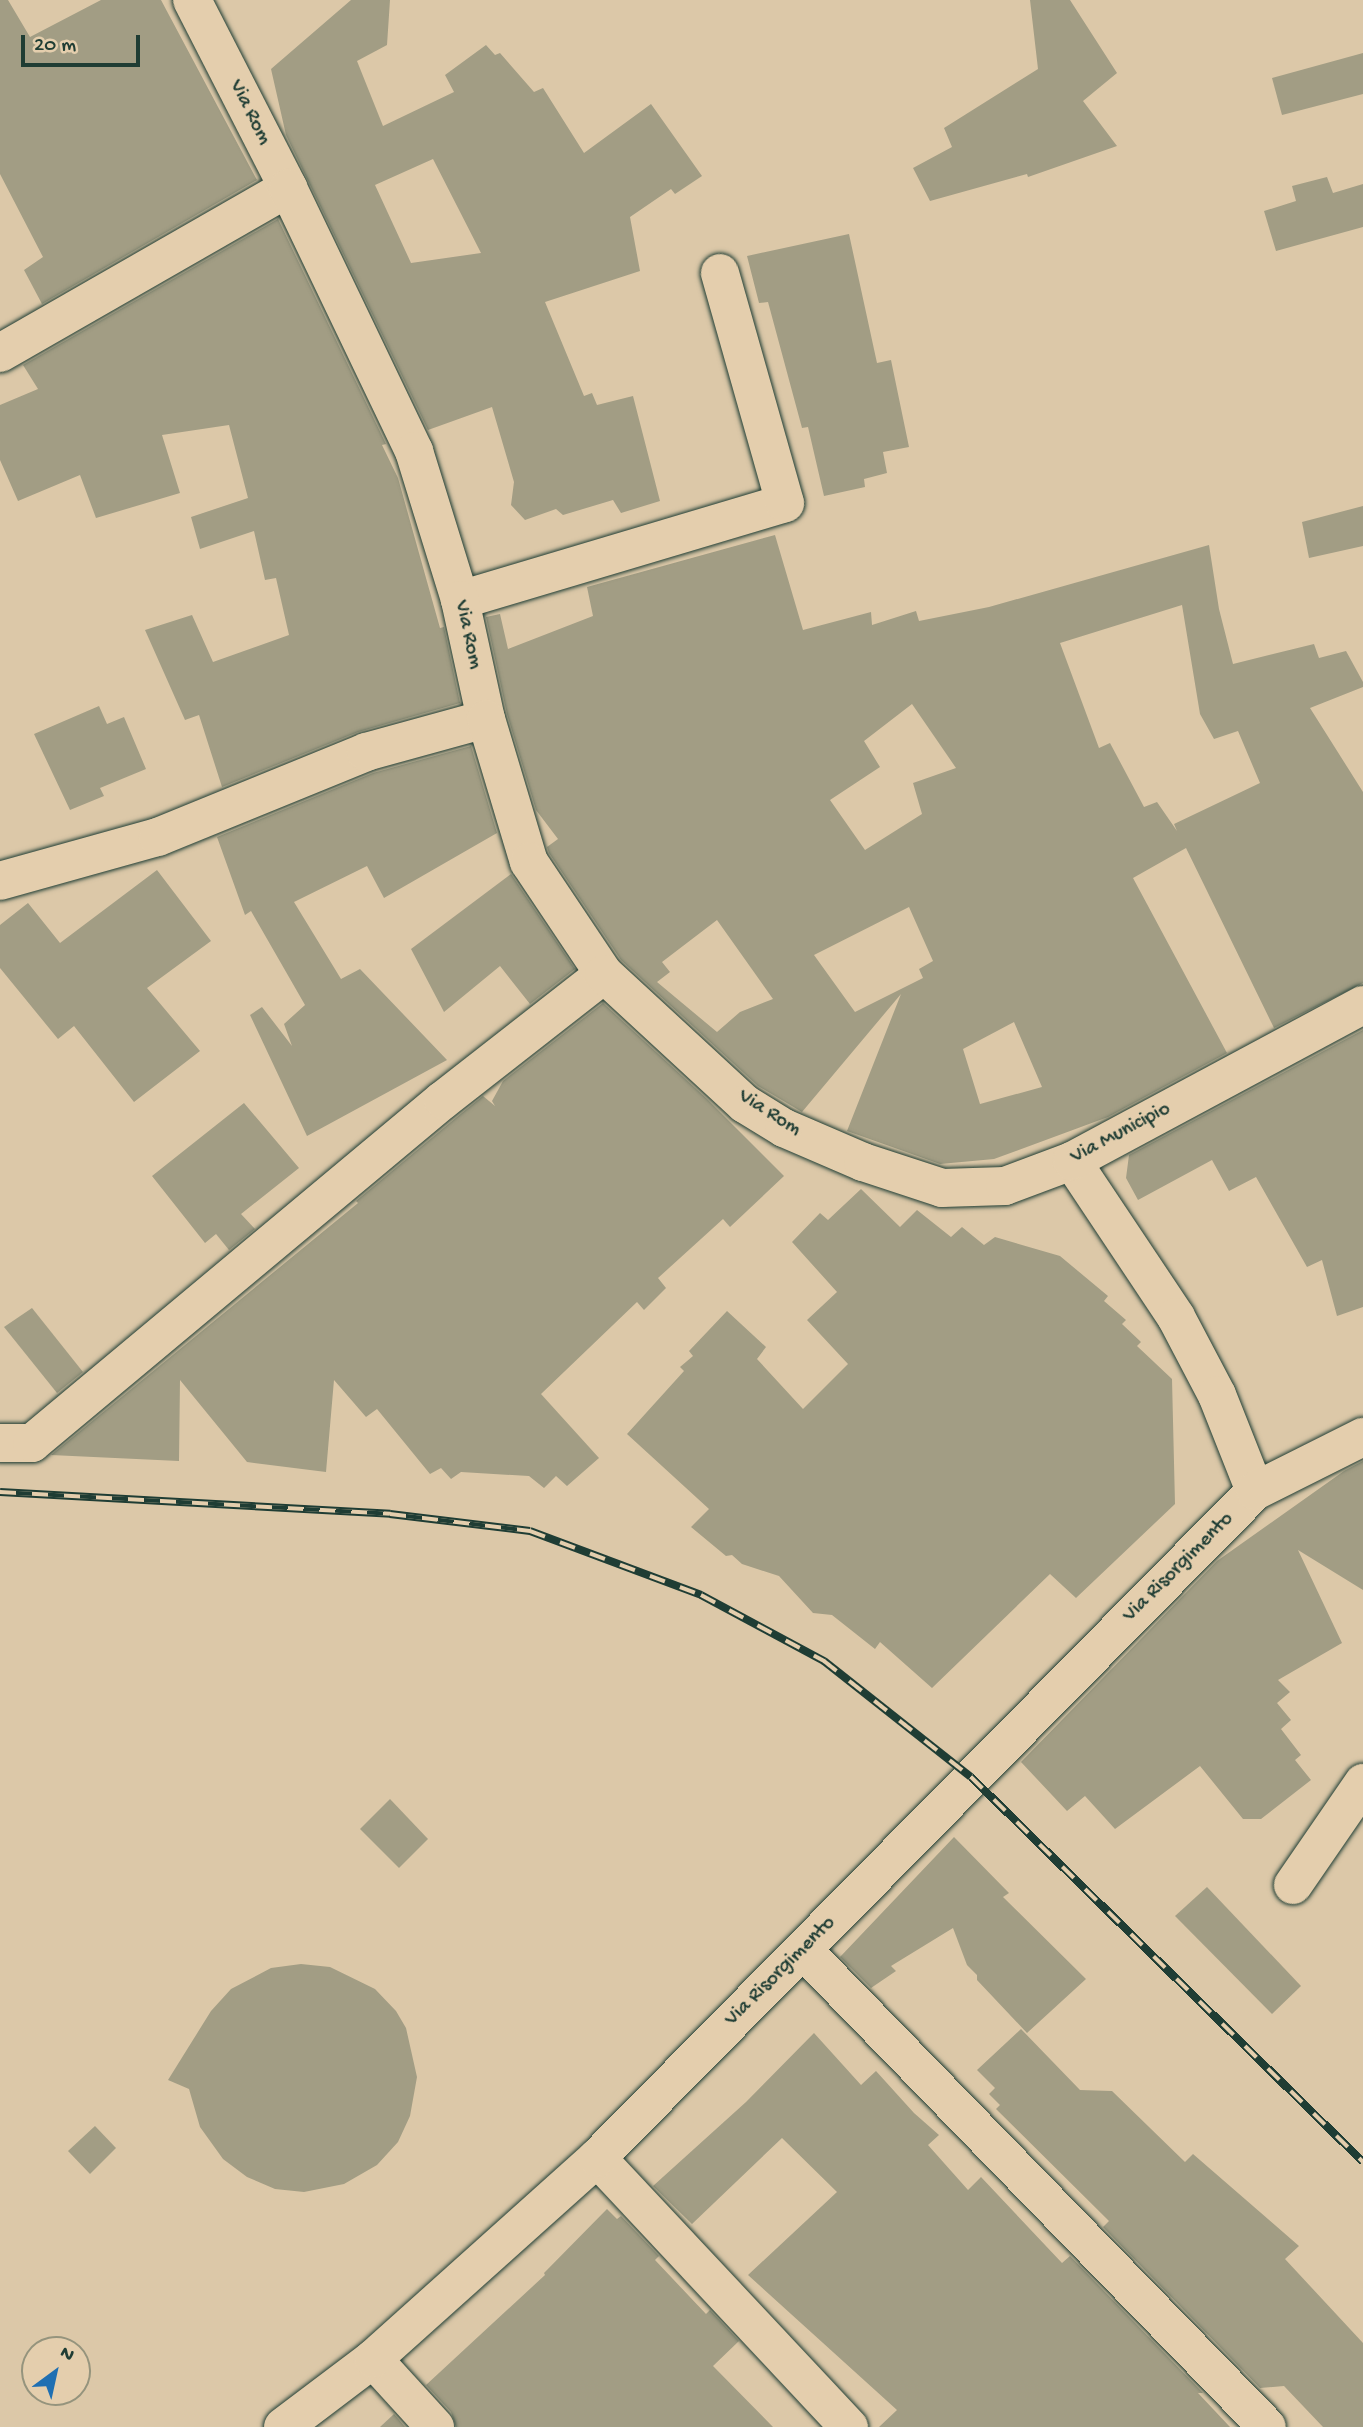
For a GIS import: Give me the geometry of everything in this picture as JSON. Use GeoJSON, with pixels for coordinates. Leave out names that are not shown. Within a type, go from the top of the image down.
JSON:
{"type":"FeatureCollection","features":[{"type":"Feature","properties":{"kind":"street","name":"Via Rom"},"geometry":{"type":"LineString","coordinates":[[192,0],[288,188],[414,451],[460,600],[486,719],[529,862],[604,974],[745,1104],[784,1128],[863,1162]]}},
{"type":"Feature","properties":{"kind":"street"},"geometry":{"type":"LineString","coordinates":[[0,353],[288,188]]}},
{"type":"Feature","properties":{"kind":"street"},"geometry":{"type":"LineString","coordinates":[[460,600],[785,503],[720,273]]}},
{"type":"Feature","properties":{"kind":"street"},"geometry":{"type":"LineString","coordinates":[[0,881],[158,837],[366,752],[486,719]]}},
{"type":"Feature","properties":{"kind":"street"},"geometry":{"type":"LineString","coordinates":[[0,1443],[32,1443],[443,1100],[604,974]]}},
{"type":"Feature","properties":{"kind":"street","name":"Via Municipio"},"geometry":{"type":"LineString","coordinates":[[863,1162],[942,1188],[1005,1186],[1072,1161],[1363,1005]]}},
{"type":"Feature","properties":{"kind":"street"},"geometry":{"type":"LineString","coordinates":[[1072,1161],[1176,1317],[1217,1395],[1255,1491]]}},
{"type":"Feature","properties":{"kind":"street","name":"Via Risorgimento"},"geometry":{"type":"LineString","coordinates":[[283,2427],[373,2359],[597,2158],[1255,1491],[1363,1437]]}},
{"type":"Feature","properties":{"kind":"street"},"geometry":{"type":"LineString","coordinates":[[1293,1885],[1363,1783]]}},
{"type":"Feature","properties":{"kind":"street"},"geometry":{"type":"LineString","coordinates":[[803,1950],[1267,2427]]}},
{"type":"Feature","properties":{"kind":"street"},"geometry":{"type":"LineString","coordinates":[[597,2158],[849,2427]]}},
{"type":"Feature","properties":{"kind":"street"},"geometry":{"type":"LineString","coordinates":[[373,2359],[435,2427]]}},
{"type":"Feature","properties":{"kind":"building"},"geometry":{"type":"Polygon","coordinates":[[[0,0],[8,0],[30,37],[101,0],[161,0],[257,180],[42,304],[24,270],[43,257],[0,174],[0,0]]]}},
{"type":"Feature","properties":{"kind":"building"},"geometry":{"type":"Polygon","coordinates":[[[351,0],[390,0],[387,45],[357,61],[383,126],[454,92],[445,75],[486,45],[495,55],[500,53],[534,92],[543,88],[584,153],[651,104],[702,176],[675,194],[671,189],[630,217],[640,271],[545,302],[584,396],[592,393],[597,405],[633,396],[660,501],[621,513],[613,500],[563,515],[556,509],[525,520],[511,505],[514,482],[492,407],[428,430],[286,135],[271,69],[351,0]],[[433,159],[375,185],[411,263],[481,253],[433,159]]]}},
{"type":"Feature","properties":{"kind":"building"},"geometry":{"type":"Polygon","coordinates":[[[1030,0],[1070,0],[1117,73],[1083,101],[1117,146],[1028,177],[1027,174],[930,201],[913,168],[952,147],[944,128],[1038,69],[1030,0]]]}},
{"type":"Feature","properties":{"kind":"building"},"geometry":{"type":"Polygon","coordinates":[[[1363,53],[1363,94],[1282,115],[1272,78],[1363,53]]]}},
{"type":"Feature","properties":{"kind":"building"},"geometry":{"type":"Polygon","coordinates":[[[1327,177],[1333,193],[1363,184],[1363,227],[1276,251],[1264,211],[1296,201],[1292,186],[1327,177]]]}},
{"type":"Feature","properties":{"kind":"building"},"geometry":{"type":"Polygon","coordinates":[[[278,219],[386,444],[382,445],[398,478],[440,628],[444,627],[460,703],[358,732],[222,787],[199,715],[185,720],[145,630],[192,615],[213,662],[289,635],[276,578],[265,580],[254,531],[200,549],[191,517],[248,498],[229,425],[162,435],[180,493],[96,518],[80,475],[18,501],[0,460],[0,405],[38,389],[23,365],[278,219]]]}},
{"type":"Feature","properties":{"kind":"building"},"geometry":{"type":"Polygon","coordinates":[[[849,234],[877,363],[891,360],[909,447],[883,452],[887,473],[864,479],[865,487],[824,496],[808,427],[802,428],[768,302],[759,303],[747,256],[849,234]]]}},
{"type":"Feature","properties":{"kind":"building"},"geometry":{"type":"Polygon","coordinates":[[[1363,506],[1363,546],[1309,558],[1302,522],[1363,506]]]}},
{"type":"Feature","properties":{"kind":"building"},"geometry":{"type":"Polygon","coordinates":[[[775,535],[803,630],[871,612],[872,625],[916,611],[919,621],[989,607],[1209,545],[1219,609],[1233,664],[1314,644],[1319,658],[1346,651],[1363,682],[1363,687],[1310,708],[1363,792],[1363,983],[1274,1028],[1186,848],[1133,878],[1227,1053],[1108,1117],[994,1159],[940,1164],[847,1131],[901,994],[802,1112],[758,1086],[621,960],[549,853],[547,847],[558,839],[536,810],[507,714],[486,617],[500,614],[508,649],[593,616],[587,587],[775,535]],[[1182,605],[1060,643],[1099,748],[1110,743],[1144,807],[1157,802],[1177,831],[1174,824],[1260,783],[1238,731],[1214,739],[1200,714],[1182,605]],[[912,704],[864,741],[880,767],[830,800],[865,850],[922,814],[913,783],[956,768],[912,704]],[[909,907],[814,955],[855,1012],[923,978],[919,969],[933,961],[909,907]],[[717,920],[662,962],[670,972],[657,982],[717,1032],[740,1012],[773,999],[717,920]],[[1014,1022],[963,1049],[980,1104],[1042,1087],[1014,1022]]]}},
{"type":"Feature","properties":{"kind":"building"},"geometry":{"type":"Polygon","coordinates":[[[99,706],[107,724],[124,717],[146,769],[100,788],[104,796],[70,810],[34,734],[99,706]]]}},
{"type":"Feature","properties":{"kind":"building"},"geometry":{"type":"Polygon","coordinates":[[[471,746],[497,833],[384,898],[367,866],[294,902],[341,979],[360,969],[447,1060],[307,1136],[250,1015],[262,1007],[292,1046],[284,1024],[305,1005],[251,911],[245,915],[217,837],[373,773],[471,746]]]}},
{"type":"Feature","properties":{"kind":"building"},"geometry":{"type":"Polygon","coordinates":[[[157,870],[211,941],[147,988],[200,1051],[134,1102],[74,1026],[58,1039],[0,968],[0,925],[28,903],[60,943],[157,870]]]}},
{"type":"Feature","properties":{"kind":"building"},"geometry":{"type":"Polygon","coordinates":[[[511,874],[575,969],[530,1004],[500,966],[444,1012],[411,949],[511,874]]]}},
{"type":"Feature","properties":{"kind":"building"},"geometry":{"type":"Polygon","coordinates":[[[603,1003],[707,1099],[784,1176],[730,1227],[723,1219],[658,1278],[666,1288],[644,1310],[637,1302],[541,1394],[599,1458],[567,1486],[556,1476],[544,1488],[529,1476],[461,1472],[451,1479],[441,1468],[430,1474],[377,1409],[366,1417],[334,1380],[326,1472],[247,1462],[180,1380],[179,1461],[51,1455],[358,1203],[356,1201],[483,1096],[495,1106],[492,1101],[503,1081],[603,1003]]]}},
{"type":"Feature","properties":{"kind":"building"},"geometry":{"type":"Polygon","coordinates":[[[1363,1030],[1363,1307],[1337,1316],[1322,1260],[1307,1267],[1256,1177],[1229,1191],[1212,1160],[1138,1200],[1126,1178],[1129,1155],[1363,1030]]]}},
{"type":"Feature","properties":{"kind":"building"},"geometry":{"type":"Polygon","coordinates":[[[244,1103],[299,1168],[241,1214],[255,1229],[229,1250],[216,1234],[205,1243],[152,1176],[244,1103]]]}},
{"type":"Feature","properties":{"kind":"building"},"geometry":{"type":"Polygon","coordinates":[[[861,1189],[900,1227],[917,1210],[951,1237],[962,1227],[984,1245],[995,1237],[1060,1256],[1108,1296],[1104,1301],[1126,1320],[1122,1324],[1141,1342],[1137,1346],[1172,1379],[1175,1504],[1076,1598],[1050,1574],[932,1688],[880,1642],[875,1649],[832,1615],[813,1613],[779,1576],[742,1564],[732,1555],[726,1556],[691,1527],[709,1509],[627,1434],[684,1371],[680,1367],[693,1356],[689,1351],[727,1311],[766,1347],[757,1359],[803,1409],[848,1364],[807,1320],[837,1292],[792,1242],[820,1213],[828,1220],[861,1189]]]}},
{"type":"Feature","properties":{"kind":"building"},"geometry":{"type":"Polygon","coordinates":[[[32,1308],[83,1372],[57,1393],[4,1327],[32,1308]]]}},
{"type":"Feature","properties":{"kind":"building"},"geometry":{"type":"Polygon","coordinates":[[[1363,1461],[1363,1590],[1298,1550],[1342,1643],[1278,1680],[1290,1692],[1277,1703],[1291,1720],[1281,1729],[1301,1755],[1295,1760],[1311,1780],[1261,1819],[1243,1819],[1200,1766],[1115,1829],[1085,1796],[1067,1811],[1021,1762],[1217,1561],[1344,1471],[1363,1461]]]}},
{"type":"Feature","properties":{"kind":"building"},"geometry":{"type":"Polygon","coordinates":[[[390,1799],[428,1839],[399,1868],[360,1829],[390,1799]]]}},
{"type":"Feature","properties":{"kind":"building"},"geometry":{"type":"Polygon","coordinates":[[[954,1837],[1009,1893],[1003,1897],[1086,1979],[1027,2033],[977,1980],[977,1975],[967,1965],[953,1928],[891,1966],[896,1971],[871,1988],[840,1957],[954,1837]]]}},
{"type":"Feature","properties":{"kind":"building"},"geometry":{"type":"Polygon","coordinates":[[[1207,1887],[1301,1986],[1272,2014],[1175,1916],[1207,1887]]]}},
{"type":"Feature","properties":{"kind":"building"},"geometry":{"type":"Polygon","coordinates":[[[301,1964],[330,1967],[375,1989],[396,2011],[406,2028],[417,2077],[410,2116],[398,2142],[377,2165],[344,2184],[304,2192],[275,2189],[247,2177],[223,2159],[200,2127],[189,2089],[168,2080],[211,2011],[231,1989],[271,1968],[301,1964]]]}},
{"type":"Feature","properties":{"kind":"building"},"geometry":{"type":"Polygon","coordinates":[[[1021,2029],[1080,2090],[1112,2091],[1185,2162],[1193,2154],[1299,2246],[1285,2259],[1363,2343],[1363,2427],[1323,2427],[1284,2386],[1260,2388],[1103,2227],[1109,2221],[996,2109],[1000,2105],[989,2094],[995,2088],[977,2070],[1021,2029]]]}},
{"type":"Feature","properties":{"kind":"building"},"geometry":{"type":"Polygon","coordinates":[[[814,2033],[861,2085],[876,2071],[914,2113],[939,2135],[928,2145],[968,2190],[981,2177],[1062,2263],[1070,2256],[1203,2393],[1198,2393],[1230,2427],[879,2427],[897,2410],[748,2275],[837,2192],[782,2138],[692,2224],[653,2186],[746,2102],[814,2033]]]}},
{"type":"Feature","properties":{"kind":"building"},"geometry":{"type":"Polygon","coordinates":[[[95,2126],[116,2148],[90,2174],[68,2151],[95,2126]]]}},
{"type":"Feature","properties":{"kind":"building"},"geometry":{"type":"Polygon","coordinates":[[[607,2209],[617,2219],[621,2216],[659,2256],[655,2260],[706,2314],[710,2310],[739,2341],[713,2366],[773,2427],[456,2427],[451,2412],[426,2385],[545,2275],[607,2209]]]}},
{"type":"Feature","properties":{"kind":"building"},"geometry":{"type":"Polygon","coordinates":[[[394,2414],[405,2427],[380,2427],[394,2414]]]}},
{"type":"Feature","properties":{"kind":"railway"},"geometry":{"type":"LineString","coordinates":[[0,1492],[390,1514],[530,1531],[701,1595],[824,1661],[971,1777],[1363,2162]]}}]}
